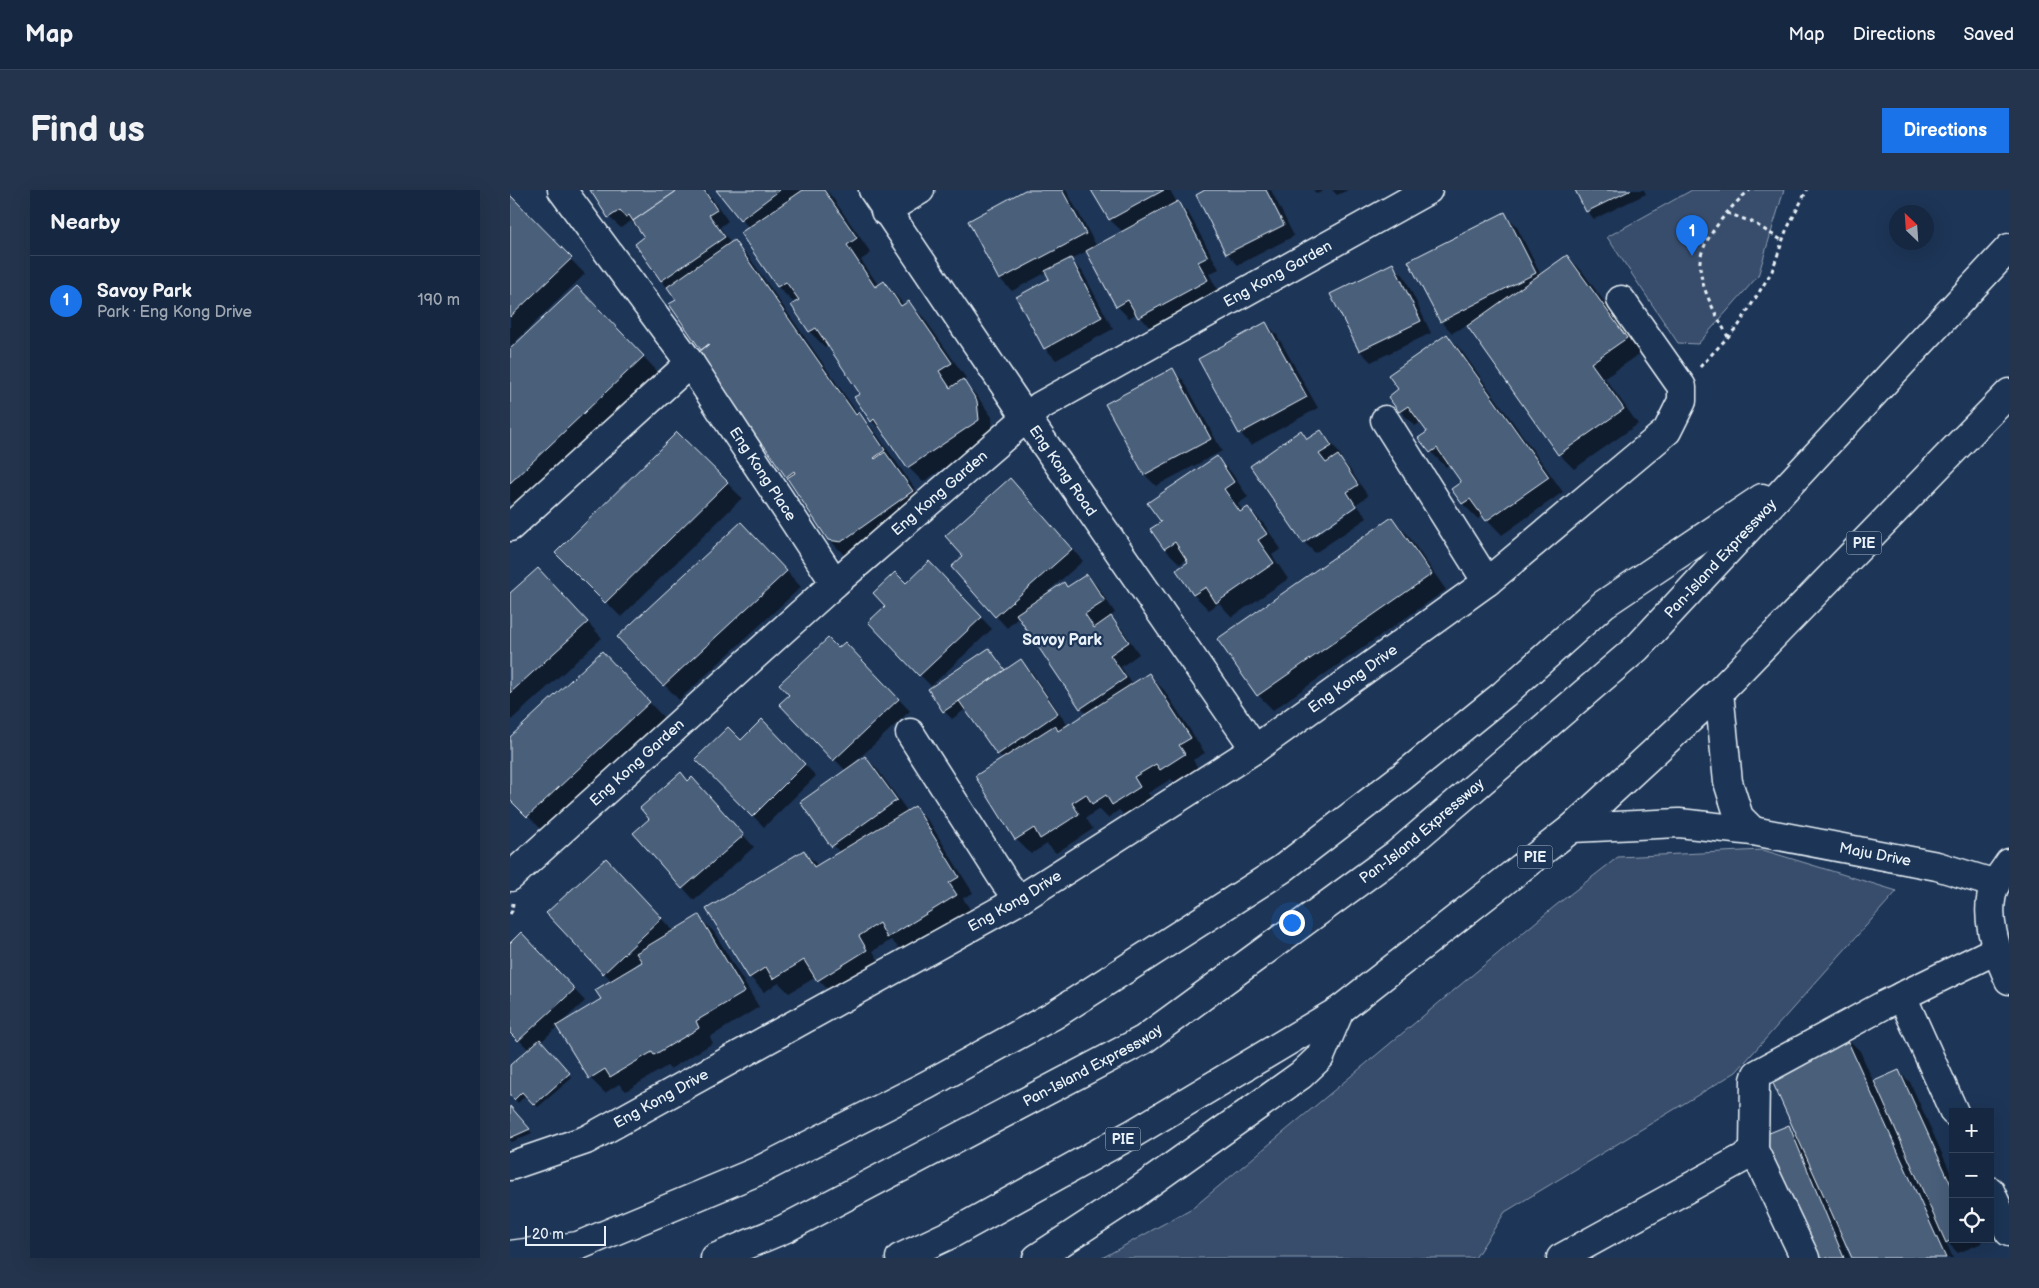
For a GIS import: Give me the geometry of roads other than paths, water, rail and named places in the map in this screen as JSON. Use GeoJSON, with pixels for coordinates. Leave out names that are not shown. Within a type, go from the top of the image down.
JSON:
{"type":"FeatureCollection","features":[{"type":"Feature","properties":{"kind":"main road","name":"Eng Kong Place"},"geometry":{"type":"LineString","coordinates":[[562,190],[690,363],[835,583]]}},
{"type":"Feature","properties":{"kind":"main road"},"geometry":{"type":"LineString","coordinates":[[879,200],[920,190]]}},
{"type":"Feature","properties":{"kind":"main road","name":"Eng Kong Garden"},"geometry":{"type":"LineString","coordinates":[[512,869],[835,583],[1040,406],[1428,190]]}},
{"type":"Feature","properties":{"kind":"main road","name":"Eng Kong Road"},"geometry":{"type":"LineString","coordinates":[[879,200],[1255,749]]}},
{"type":"Feature","properties":{"kind":"main road","name":"Pan-Island Expressway"},"geometry":{"type":"LineString","coordinates":[[715,1258],[784,1229],[1143,1040],[1398,853],[1637,648],[2009,248]]}},
{"type":"Feature","properties":{"kind":"main road","name":"Eng Kong Drive"},"geometry":{"type":"LineString","coordinates":[[510,1166],[586,1140],[1019,900],[1255,749],[1487,582],[1667,431],[1682,401],[1682,387],[1621,300]]}},
{"type":"Feature","properties":{"kind":"main road"},"geometry":{"type":"LineString","coordinates":[[510,527],[690,363]]}},
{"type":"Feature","properties":{"kind":"main road","name":"PIE"},"geometry":{"type":"LineString","coordinates":[[900,1258],[953,1233],[1134,1133],[1340,1010],[1572,828],[1719,692],[2009,393]]}},
{"type":"Feature","properties":{"kind":"main road"},"geometry":{"type":"LineString","coordinates":[[1385,420],[1487,582]]}},
{"type":"Feature","properties":{"kind":"main road"},"geometry":{"type":"LineString","coordinates":[[510,1255],[578,1246],[758,1171],[927,1085],[1054,1015],[1282,869],[1403,776],[1497,700],[1604,604],[1800,472]]}},
{"type":"Feature","properties":{"kind":"main road"},"geometry":{"type":"LineString","coordinates":[[1719,692],[1728,782],[1739,817],[1753,831]]}},
{"type":"Feature","properties":{"kind":"main road"},"geometry":{"type":"LineString","coordinates":[[910,733],[1005,882],[1019,900]]}},
{"type":"Feature","properties":{"kind":"main road","name":"Maju Drive"},"geometry":{"type":"LineString","coordinates":[[1572,828],[1679,823],[1753,831],[1937,866],[2002,873],[1990,914],[1996,950],[2009,980]]}},
{"type":"Feature","properties":{"kind":"main road"},"geometry":{"type":"LineString","coordinates":[[1805,1258],[1754,1150],[1754,1080],[1757,1074],[1902,996],[1996,950]]}},
{"type":"Feature","properties":{"kind":"main road"},"geometry":{"type":"LineString","coordinates":[[1902,996],[1952,1108]]}},
{"type":"Feature","properties":{"kind":"main road"},"geometry":{"type":"LineString","coordinates":[[1037,1258],[1124,1201],[1301,1075],[1320,1057],[1340,1010]]}},
{"type":"Feature","properties":{"kind":"main road"},"geometry":{"type":"LineString","coordinates":[[1561,1258],[1743,1158],[1754,1150]]}},
{"type":"Feature","properties":{"kind":"main road"},"geometry":{"type":"LineString","coordinates":[[1993,1198],[2009,1232]]}},
{"type":"Feature","properties":{"kind":"place","name":"Savoy Park"},"geometry":{"type":"Point","coordinates":[1692,256]}},
{"type":"Feature","properties":{"kind":"district","name":"Savoy Park"},"geometry":{"type":"Point","coordinates":[1062,640]}}]}
